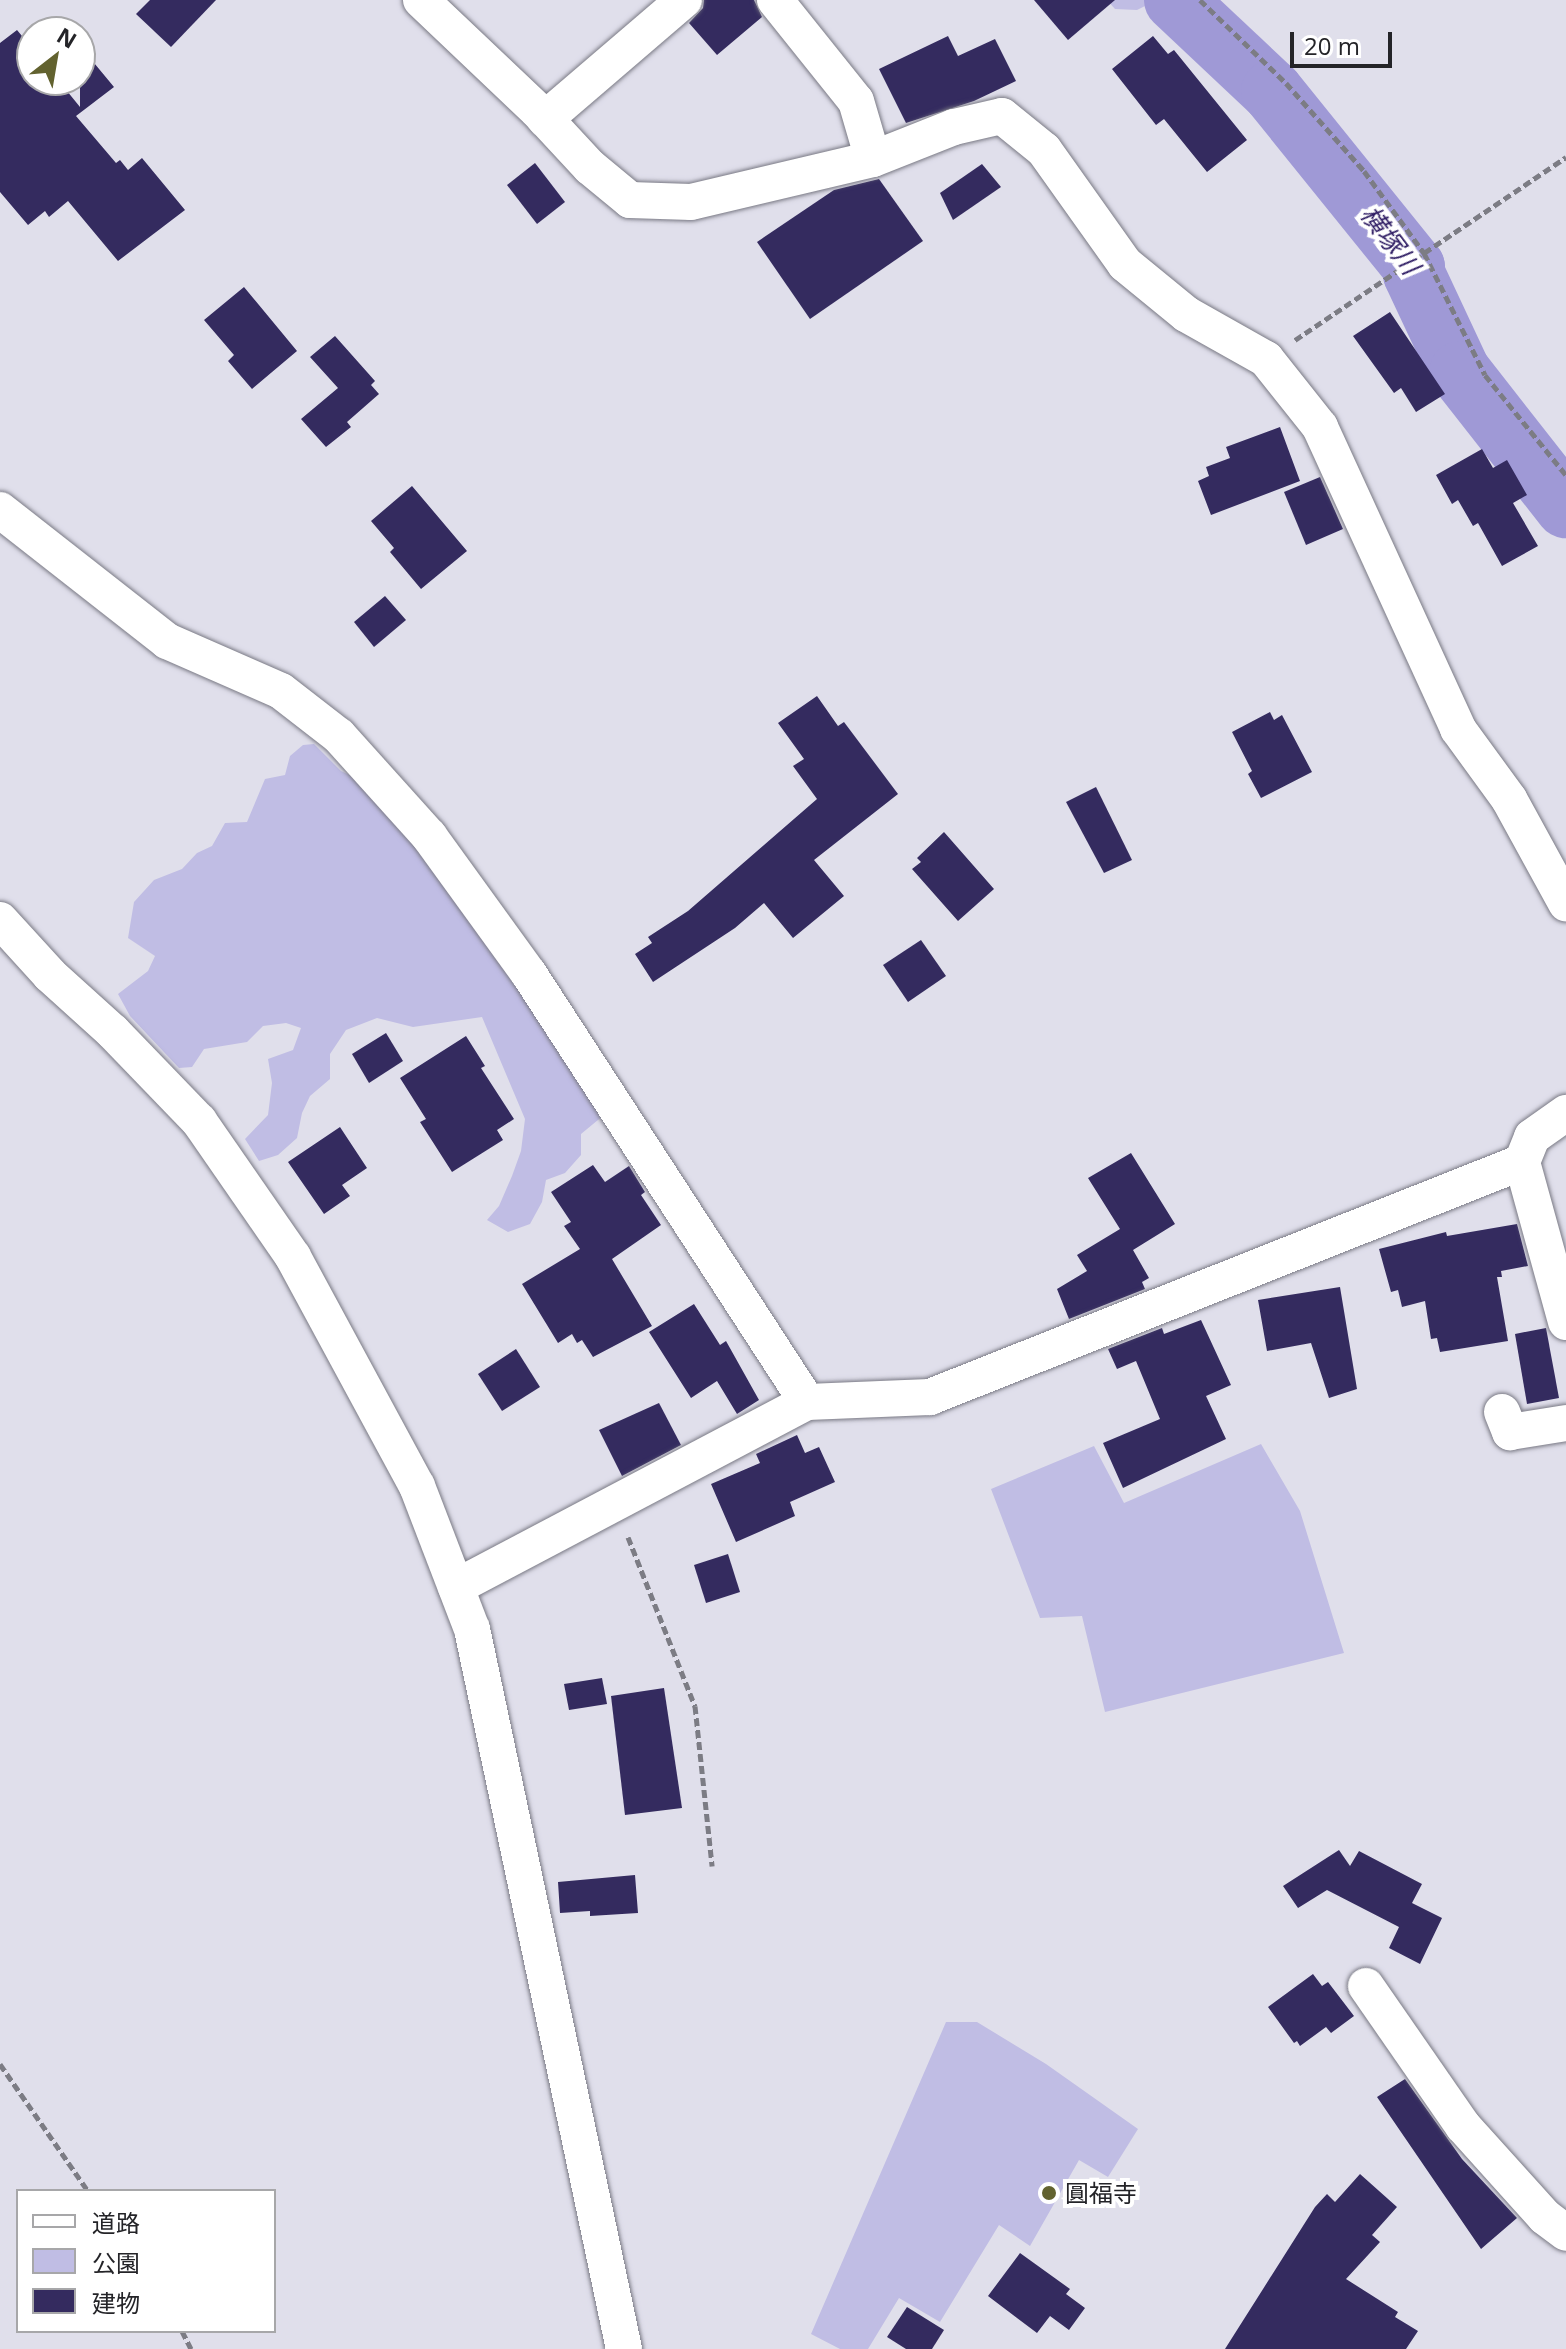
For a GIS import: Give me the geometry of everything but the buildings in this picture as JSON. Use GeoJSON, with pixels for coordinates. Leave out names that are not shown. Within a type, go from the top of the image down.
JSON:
{"type":"FeatureCollection","features":[{"type":"Feature","properties":{"kind":"street"},"geometry":{"type":"LineString","coordinates":[[421,0],[545,119],[590,167],[630,200],[691,202],[873,159],[954,127],[1002,116],[1044,150],[1125,264],[1186,314],[1266,359],[1320,427],[1458,729],[1509,799],[1566,903]]}},
{"type":"Feature","properties":{"kind":"street"},"geometry":{"type":"LineString","coordinates":[[545,119],[684,0]]}},
{"type":"Feature","properties":{"kind":"street"},"geometry":{"type":"LineString","coordinates":[[775,0],[856,101],[873,159]]}},
{"type":"Feature","properties":{"kind":"street"},"geometry":{"type":"LineString","coordinates":[[0,510],[167,641],[281,691],[339,736],[360,759],[429,836],[529,974],[807,1402]]}},
{"type":"Feature","properties":{"kind":"street"},"geometry":{"type":"LineString","coordinates":[[0,920],[50,975],[199,1121],[293,1257],[417,1486],[472,1629],[624,2349]]}},
{"type":"Feature","properties":{"kind":"street"},"geometry":{"type":"LineString","coordinates":[[1566,1113],[1532,1137],[1522,1162],[1566,1322]]}},
{"type":"Feature","properties":{"kind":"street"},"geometry":{"type":"LineString","coordinates":[[456,1587],[614,1507],[807,1402],[930,1397],[1522,1162]]}},
{"type":"Feature","properties":{"kind":"street"},"geometry":{"type":"LineString","coordinates":[[1502,1412],[1510,1432],[1566,1423]]}},
{"type":"Feature","properties":{"kind":"street"},"geometry":{"type":"LineString","coordinates":[[1366,1986],[1463,2126],[1545,2217],[1566,2233]]}},
{"type":"Feature","properties":{"kind":"path"},"geometry":{"type":"LineString","coordinates":[[1200,0],[1286,83],[1364,171],[1424,253],[1485,375],[1566,475]]}},
{"type":"Feature","properties":{"kind":"path"},"geometry":{"type":"LineString","coordinates":[[1266,359],[1566,157]]}},
{"type":"Feature","properties":{"kind":"path"},"geometry":{"type":"LineString","coordinates":[[614,1507],[652,1591],[695,1706],[712,1866]]}},
{"type":"Feature","properties":{"kind":"path"},"geometry":{"type":"LineString","coordinates":[[0,2064],[87,2189]]}},
{"type":"Feature","properties":{"kind":"green space"},"geometry":{"type":"Polygon","coordinates":[[[1107,0],[1157,0],[1137,10],[1115,9],[1107,0]]]}},
{"type":"Feature","properties":{"kind":"green space"},"geometry":{"type":"Polygon","coordinates":[[[314,744],[341,771],[364,782],[421,847],[604,1115],[581,1134],[581,1155],[565,1173],[546,1180],[542,1202],[530,1224],[508,1232],[487,1220],[499,1206],[512,1176],[521,1151],[525,1119],[482,1017],[413,1027],[377,1018],[346,1030],[330,1054],[330,1079],[310,1096],[302,1113],[297,1138],[278,1155],[259,1161],[245,1139],[268,1115],[272,1083],[268,1059],[293,1050],[301,1028],[286,1023],[263,1026],[247,1042],[204,1049],[192,1067],[179,1068],[130,1016],[118,994],[148,971],[155,956],[128,938],[134,902],[154,880],[182,869],[197,853],[212,846],[225,823],[247,822],[265,779],[285,775],[290,756],[303,745],[314,744]]]}},
{"type":"Feature","properties":{"kind":"green space"},"geometry":{"type":"Polygon","coordinates":[[[1261,1444],[1300,1511],[1344,1653],[1105,1712],[1082,1616],[1040,1618],[991,1489],[1094,1446],[1124,1503],[1261,1444]]]}},
{"type":"Feature","properties":{"kind":"green space"},"geometry":{"type":"Polygon","coordinates":[[[946,2022],[977,2022],[1046,2064],[1138,2129],[1108,2177],[1079,2160],[1030,2246],[999,2225],[940,2322],[899,2298],[868,2349],[840,2349],[811,2334],[946,2022]]]}},
{"type":"Feature","properties":{"kind":"waterway","name":"横塚川"},"geometry":{"type":"LineString","coordinates":[[1175,0],[1272,91],[1414,267],[1414,274],[1460,372],[1566,507]]}},
{"type":"Feature","properties":{"kind":"place","name":"圓福寺"},"geometry":{"type":"Point","coordinates":[1049,2193]}}]}
